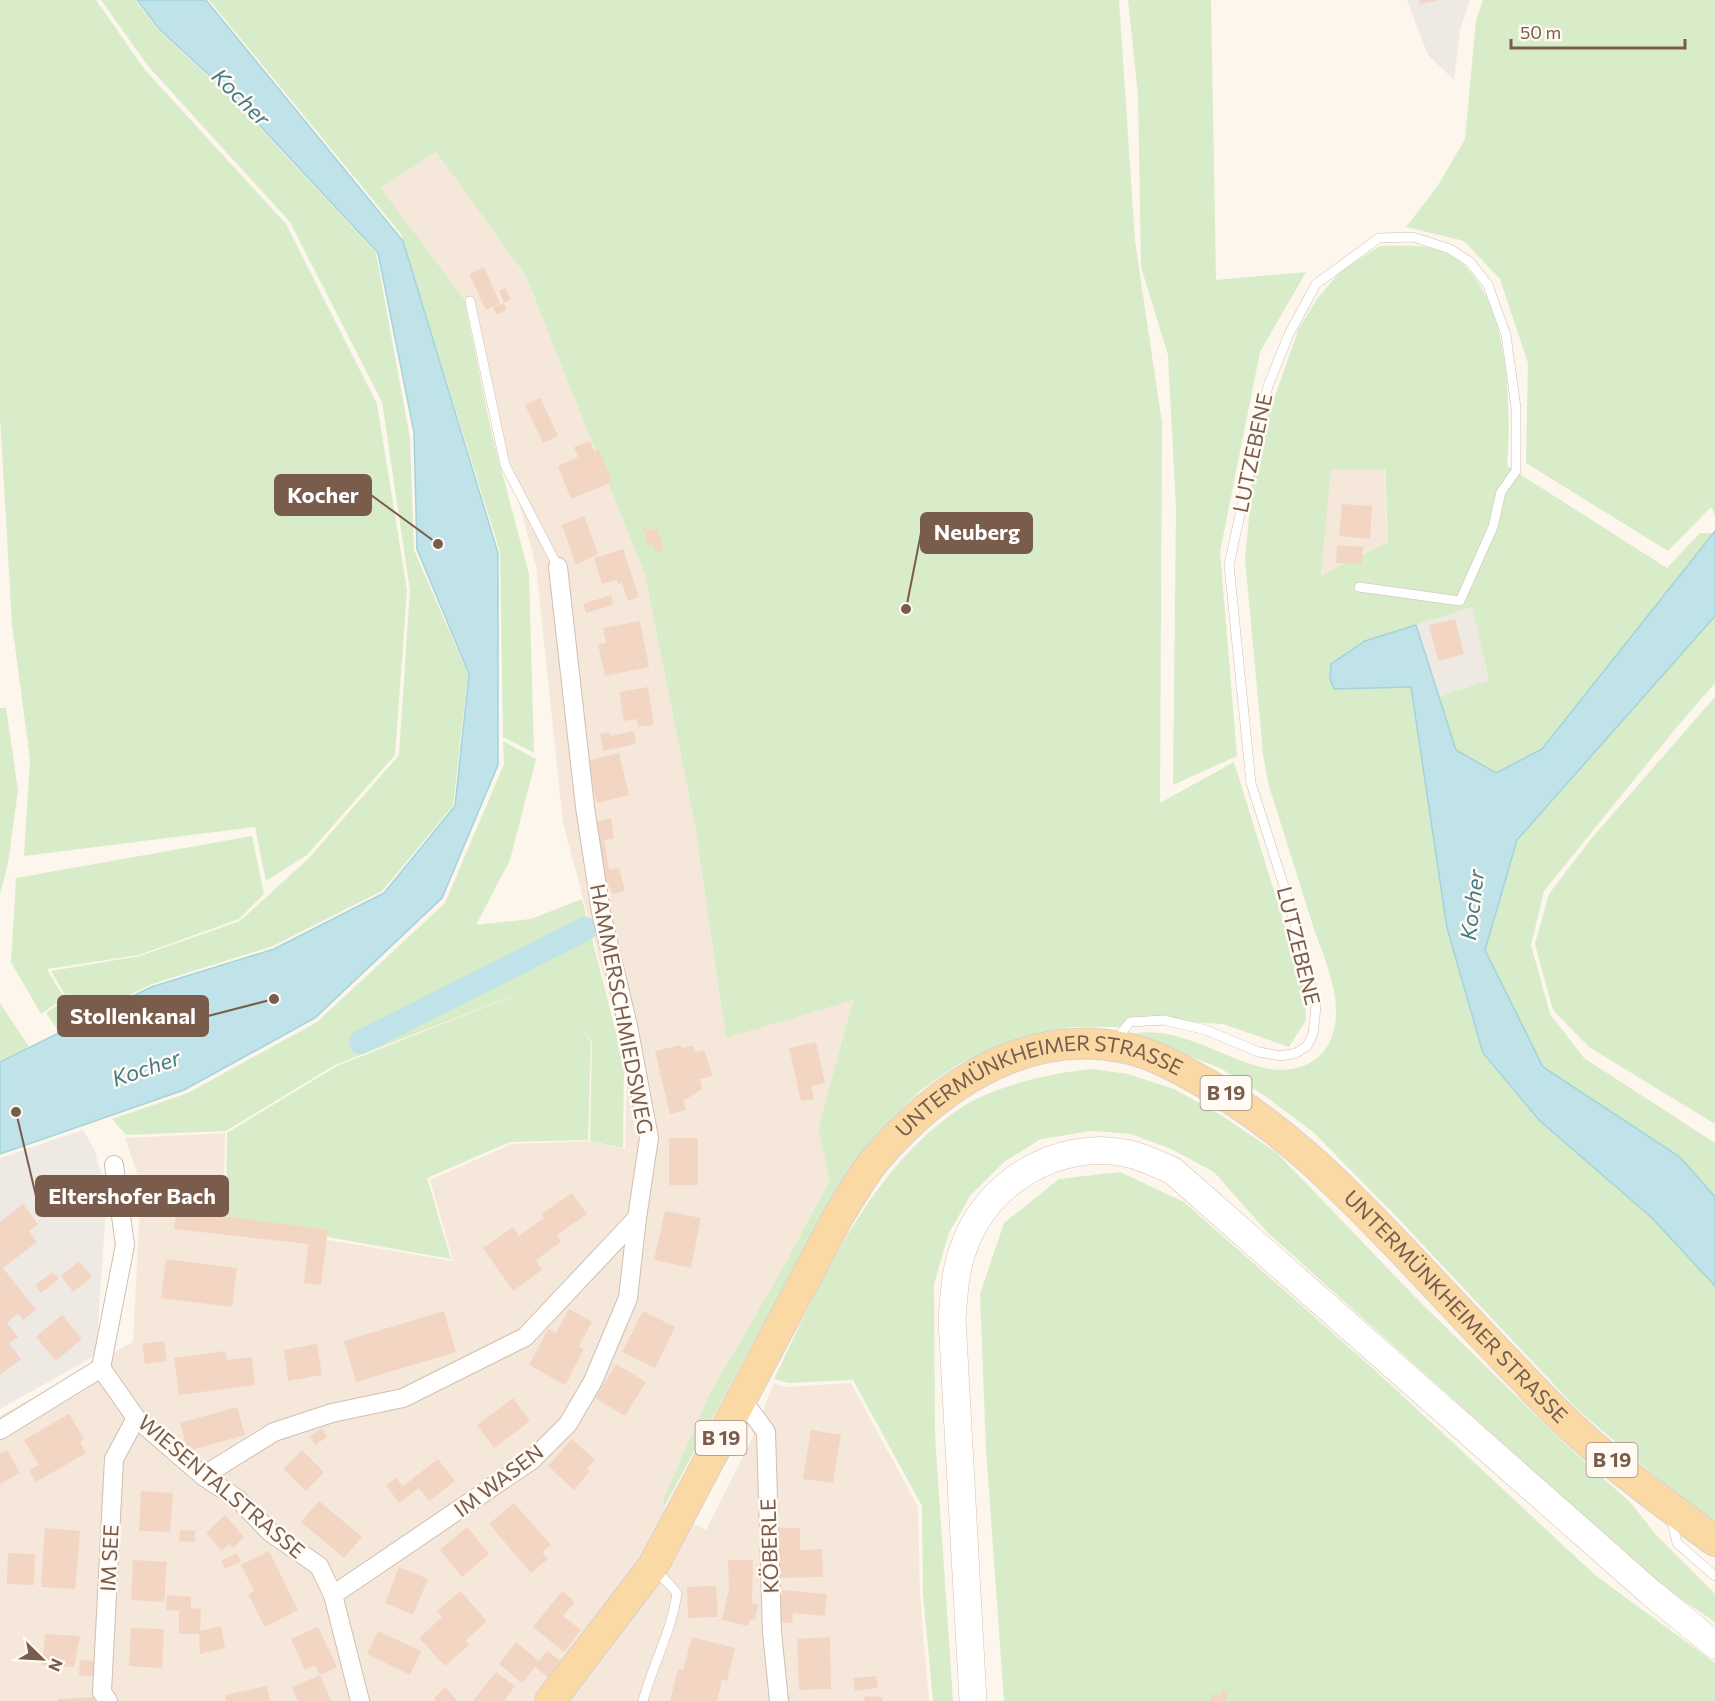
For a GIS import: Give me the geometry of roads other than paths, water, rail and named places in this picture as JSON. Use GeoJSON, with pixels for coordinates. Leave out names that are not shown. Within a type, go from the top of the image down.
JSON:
{"type":"FeatureCollection","features":[{"type":"Feature","properties":{"kind":"main road","name":"UNTERMÜNKHEIMER STRASSE"},"geometry":{"type":"LineString","coordinates":[[550,1701],[653,1566],[838,1217],[873,1162],[937,1098],[969,1076],[1008,1056],[1040,1048],[1077,1044],[1120,1046],[1159,1058],[1228,1094],[1289,1140],[1350,1196],[1554,1410],[1669,1506],[1715,1540]]}},
{"type":"Feature","properties":{"kind":"main road"},"geometry":{"type":"LineString","coordinates":[[973,1701],[952,1319],[956,1280],[963,1247],[976,1220],[998,1192],[1032,1168],[1051,1159],[1080,1152],[1125,1153],[1148,1159],[1173,1171],[1650,1592],[1715,1645]]}},
{"type":"Feature","properties":{"kind":"street","name":"HAMMERSCHMIEDSWEG"},"geometry":{"type":"LineString","coordinates":[[558,567],[585,807],[600,912],[628,1026],[648,1138],[637,1218]]}},
{"type":"Feature","properties":{"kind":"street"},"geometry":{"type":"LineString","coordinates":[[0,1430],[101,1368],[125,1245],[114,1165]]}},
{"type":"Feature","properties":{"kind":"street"},"geometry":{"type":"LineString","coordinates":[[203,1476],[274,1432],[332,1413],[403,1398],[525,1336],[637,1218]]}},
{"type":"Feature","properties":{"kind":"street","name":"IM WASEN"},"geometry":{"type":"LineString","coordinates":[[333,1595],[532,1460],[568,1424],[593,1381],[628,1298],[637,1218]]}},
{"type":"Feature","properties":{"kind":"street","name":"WIESENTALSTRASSE"},"geometry":{"type":"LineString","coordinates":[[101,1368],[136,1418],[203,1476],[239,1500],[270,1533],[319,1566],[333,1595],[360,1701]]}},
{"type":"Feature","properties":{"kind":"street","name":"KÖBERLE"},"geometry":{"type":"LineString","coordinates":[[741,1398],[766,1432],[772,1632],[779,1701]]}},
{"type":"Feature","properties":{"kind":"street","name":"IM SEE"},"geometry":{"type":"LineString","coordinates":[[108,1701],[102,1692],[114,1459],[136,1418]]}},
{"type":"Feature","properties":{"kind":"lane","name":"LUTZEBENE"},"geometry":{"type":"LineString","coordinates":[[1120,1046],[1123,1030],[1130,1022],[1142,1020],[1164,1020],[1206,1030],[1259,1052],[1281,1056],[1296,1053],[1307,1046],[1312,1034],[1316,1007],[1289,902],[1251,783],[1229,565],[1268,386],[1289,334],[1316,284],[1379,238],[1413,237],[1450,249],[1470,262],[1488,285],[1506,335],[1516,408],[1516,471],[1501,492],[1493,527],[1460,601],[1359,587]]}},
{"type":"Feature","properties":{"kind":"lane","name":"HAMMERSCHMIEDSWEG"},"geometry":{"type":"LineString","coordinates":[[470,301],[505,465],[558,567]]}},
{"type":"Feature","properties":{"kind":"lane"},"geometry":{"type":"LineString","coordinates":[[1669,1506],[1677,1544],[1715,1576]]}},
{"type":"Feature","properties":{"kind":"lane"},"geometry":{"type":"LineString","coordinates":[[643,1701],[652,1668],[674,1618],[677,1593],[653,1566]]}},
{"type":"Feature","properties":{"kind":"water"},"geometry":{"type":"Polygon","coordinates":[[[137,0],[206,0],[403,241],[498,553],[498,765],[442,898],[315,1018],[184,1090],[0,1154],[0,1062],[151,987],[274,949],[384,893],[455,806],[469,674],[417,549],[414,432],[378,253],[236,100],[160,30],[137,0]]]}},
{"type":"Feature","properties":{"kind":"water"},"geometry":{"type":"Polygon","coordinates":[[[1715,531],[1715,616],[1517,840],[1485,950],[1543,1067],[1680,1157],[1715,1197],[1715,1286],[1652,1218],[1539,1120],[1483,1053],[1447,928],[1411,687],[1334,689],[1330,679],[1331,664],[1365,641],[1416,625],[1456,750],[1496,773],[1542,749],[1715,531]]]}},
{"type":"Feature","properties":{"kind":"waterway"},"geometry":{"type":"LineString","coordinates":[[361,1042],[585,929]]}},
{"type":"Feature","properties":{"kind":"place","name":"Kocher"},"geometry":{"type":"Point","coordinates":[438,544]}},
{"type":"Feature","properties":{"kind":"place","name":"Neuberg"},"geometry":{"type":"Point","coordinates":[906,609]}},
{"type":"Feature","properties":{"kind":"place","name":"Stollenkanal"},"geometry":{"type":"Point","coordinates":[274,999]}},
{"type":"Feature","properties":{"kind":"place","name":"Eltershofer Bach"},"geometry":{"type":"Point","coordinates":[16,1112]}}]}
